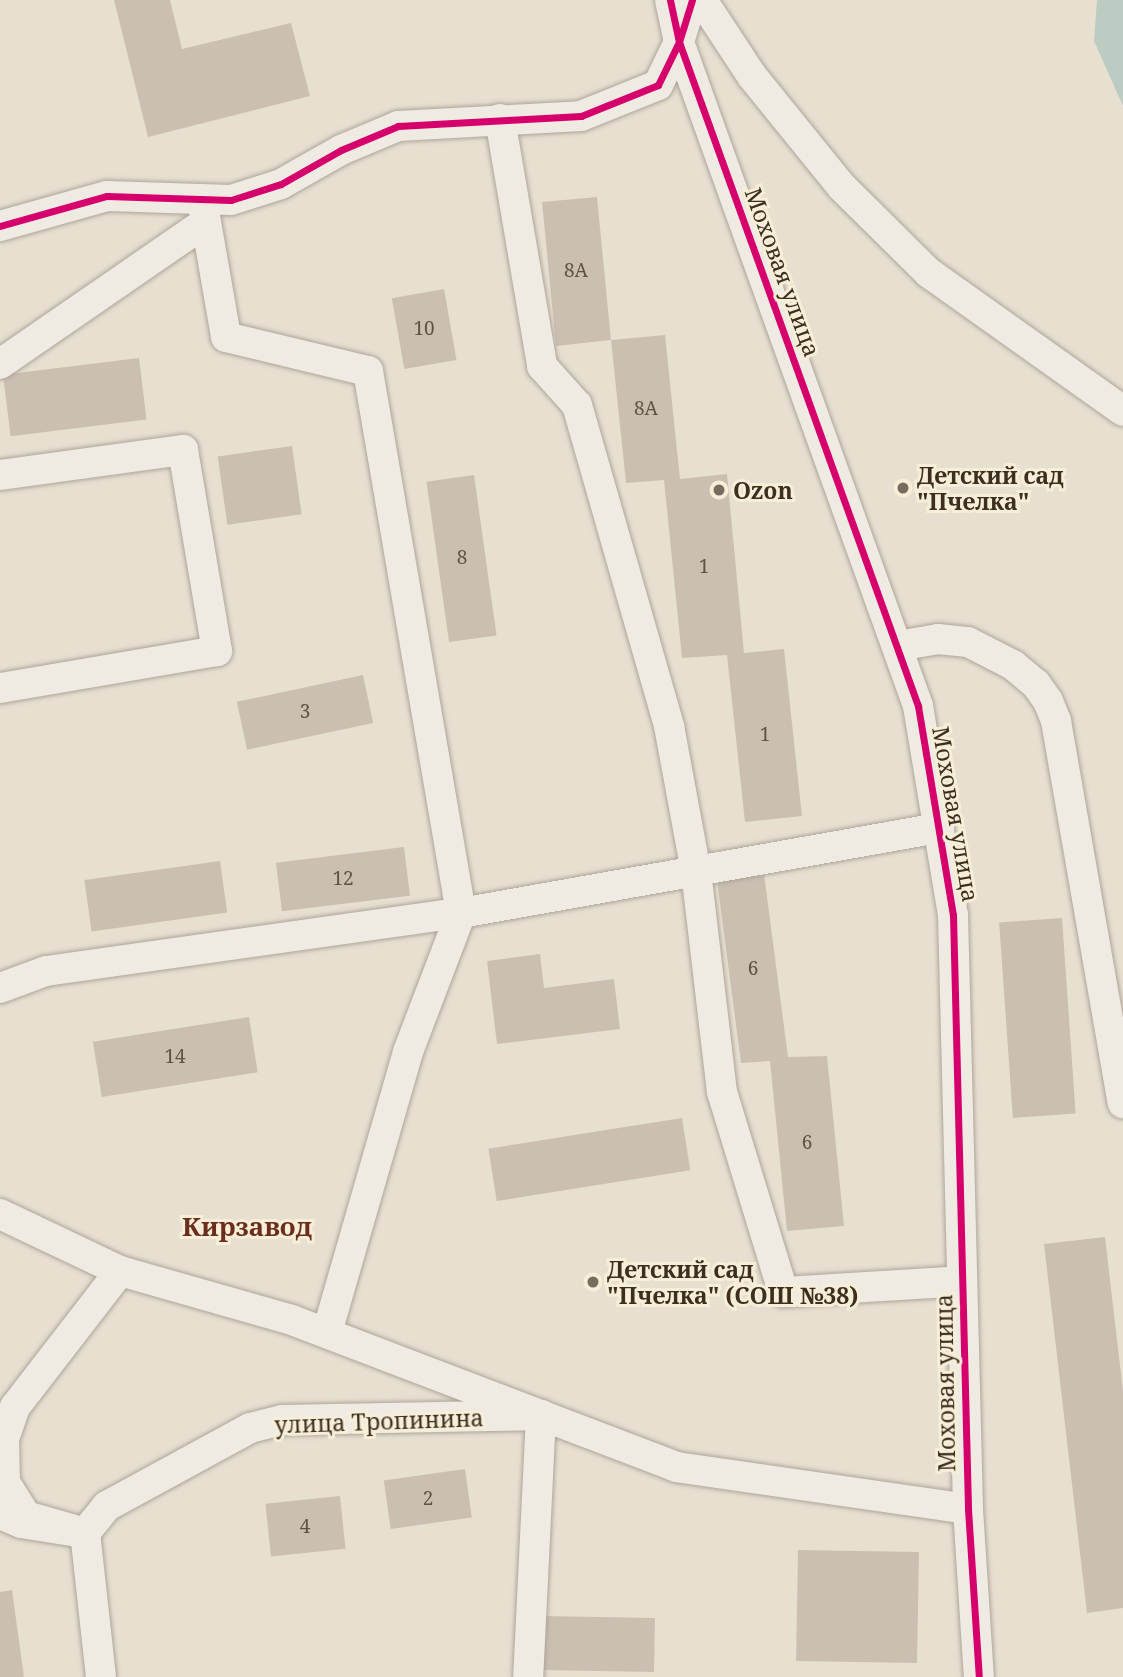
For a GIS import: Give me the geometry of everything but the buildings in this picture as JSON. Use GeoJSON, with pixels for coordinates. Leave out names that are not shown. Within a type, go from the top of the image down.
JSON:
{"type":"FeatureCollection","features":[{"type":"Feature","properties":{"kind":"street","name":"Моховая улица"},"geometry":{"type":"LineString","coordinates":[[670,0],[679,42],[918,706],[953,915],[968,1509],[979,1677]]}},
{"type":"Feature","properties":{"kind":"street"},"geometry":{"type":"LineString","coordinates":[[0,364],[204,211],[281,184],[341,150],[398,126],[581,117],[658,85],[679,42],[692,0]]}},
{"type":"Feature","properties":{"kind":"street"},"geometry":{"type":"LineString","coordinates":[[702,0],[752,76],[842,187],[929,273],[1123,411]]}},
{"type":"Feature","properties":{"kind":"street"},"geometry":{"type":"LineString","coordinates":[[500,119],[542,366],[577,405],[669,726],[696,871],[722,1092],[783,1292],[962,1281]]}},
{"type":"Feature","properties":{"kind":"street"},"geometry":{"type":"LineString","coordinates":[[0,226],[107,197],[204,211]]}},
{"type":"Feature","properties":{"kind":"street"},"geometry":{"type":"LineString","coordinates":[[204,211],[226,337],[368,371],[461,913],[408,1052],[327,1333]]}},
{"type":"Feature","properties":{"kind":"street"},"geometry":{"type":"LineString","coordinates":[[0,475],[183,450],[217,651],[0,688]]}},
{"type":"Feature","properties":{"kind":"street"},"geometry":{"type":"LineString","coordinates":[[898,646],[938,639],[968,642],[1013,665],[1048,701],[1056,721],[1123,1103]]}},
{"type":"Feature","properties":{"kind":"street"},"geometry":{"type":"LineString","coordinates":[[0,988],[47,971],[461,913],[939,828]]}},
{"type":"Feature","properties":{"kind":"street"},"geometry":{"type":"LineString","coordinates":[[0,1214],[120,1271],[327,1333],[676,1467],[968,1509]]}},
{"type":"Feature","properties":{"kind":"street"},"geometry":{"type":"LineString","coordinates":[[85,1533],[26,1516],[5,1482],[4,1439],[7,1408],[120,1271]]}},
{"type":"Feature","properties":{"kind":"street"},"geometry":{"type":"LineString","coordinates":[[528,1677],[541,1415]]}},
{"type":"Feature","properties":{"kind":"street","name":"улица Тропинина"},"geometry":{"type":"LineString","coordinates":[[85,1533],[107,1506],[250,1428],[283,1420],[541,1415]]}},
{"type":"Feature","properties":{"kind":"street"},"geometry":{"type":"LineString","coordinates":[[0,1514],[20,1523],[85,1533]]}},
{"type":"Feature","properties":{"kind":"street"},"geometry":{"type":"LineString","coordinates":[[85,1533],[101,1677]]}},
{"type":"Feature","properties":{"kind":"shaded area"},"geometry":{"type":"Polygon","coordinates":[[[1097,0],[1123,0],[1123,106],[1094,41],[1097,0]]]}},
{"type":"Feature","properties":{"kind":"cycle path"},"geometry":{"type":"LineString","coordinates":[[670,0],[679,42],[918,706],[953,915],[968,1509],[979,1677]]}},
{"type":"Feature","properties":{"kind":"cycle path"},"geometry":{"type":"LineString","coordinates":[[0,226],[107,196],[231,200],[281,184],[341,150],[398,126],[581,116],[658,85],[679,42],[692,0]]}},
{"type":"Feature","properties":{"kind":"place","name":"Детский сад \"Пчелка\""},"geometry":{"type":"Point","coordinates":[903,488]}},
{"type":"Feature","properties":{"kind":"place","name":"Ozon"},"geometry":{"type":"Point","coordinates":[719,490]}},
{"type":"Feature","properties":{"kind":"place","name":"Детский сад \"Пчелка\" (СОШ №38)"},"geometry":{"type":"Point","coordinates":[593,1282]}},
{"type":"Feature","properties":{"kind":"district","name":"Кирзавод"},"geometry":{"type":"Point","coordinates":[247,1227]}}]}
